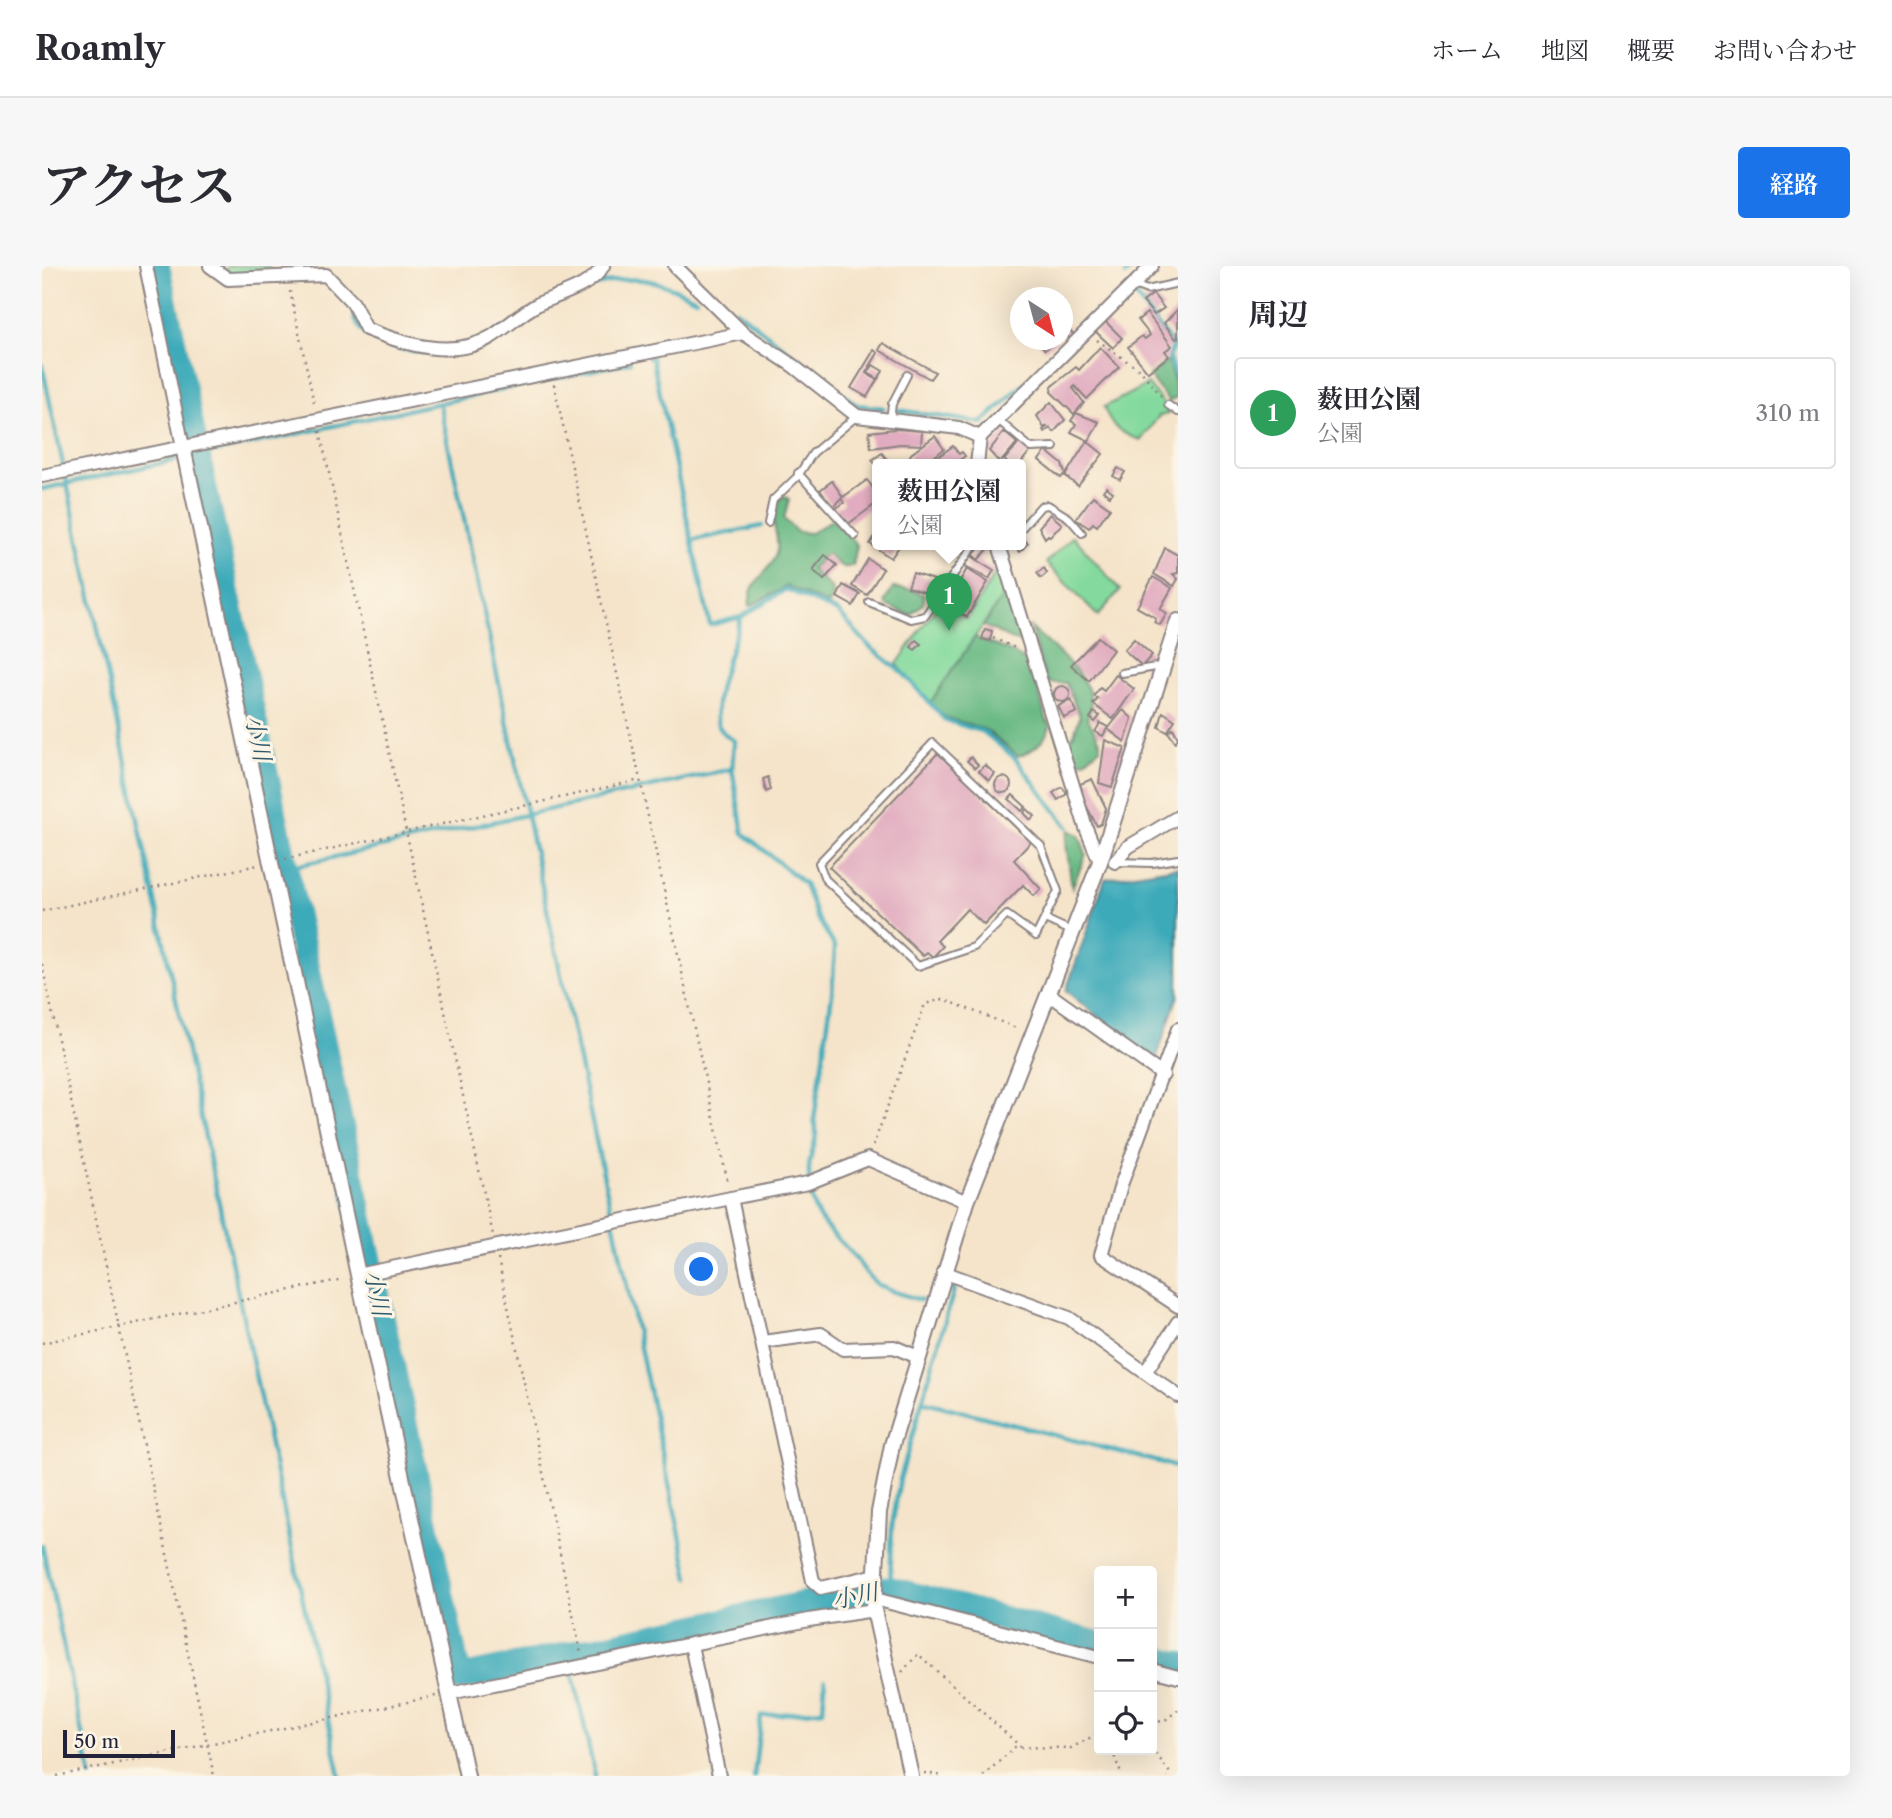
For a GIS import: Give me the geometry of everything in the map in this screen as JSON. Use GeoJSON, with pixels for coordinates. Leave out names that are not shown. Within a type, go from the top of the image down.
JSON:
{"type":"FeatureCollection","features":[{"type":"Feature","properties":{"kind":"street"},"geometry":{"type":"LineString","coordinates":[[146,266],[358,1275],[467,1776]]}},
{"type":"Feature","properties":{"kind":"street"},"geometry":{"type":"LineString","coordinates":[[211,266],[228,279],[326,275],[353,303],[366,329],[408,345],[436,347],[467,346],[489,338],[533,307],[597,277],[603,266]]}},
{"type":"Feature","properties":{"kind":"street"},"geometry":{"type":"LineString","coordinates":[[675,266],[743,333],[792,365],[856,416],[958,428],[980,437]]}},
{"type":"Feature","properties":{"kind":"street"},"geometry":{"type":"LineString","coordinates":[[978,459],[980,437],[1152,266]]}},
{"type":"Feature","properties":{"kind":"street"},"geometry":{"type":"LineString","coordinates":[[42,476],[743,333]]}},
{"type":"Feature","properties":{"kind":"street"},"geometry":{"type":"LineString","coordinates":[[1001,552],[1100,862]]}},
{"type":"Feature","properties":{"kind":"street"},"geometry":{"type":"LineString","coordinates":[[911,1775],[888,1679],[875,1602],[879,1512],[892,1445],[943,1272],[967,1202],[1100,862],[1178,621]]}},
{"type":"Feature","properties":{"kind":"street"},"geometry":{"type":"LineString","coordinates":[[1115,862],[1128,847],[1178,817]]}},
{"type":"Feature","properties":{"kind":"street"},"geometry":{"type":"LineString","coordinates":[[1049,994],[1163,1075]]}},
{"type":"Feature","properties":{"kind":"street"},"geometry":{"type":"LineString","coordinates":[[1178,1029],[1121,1185],[1101,1255],[1178,1306]]}},
{"type":"Feature","properties":{"kind":"street"},"geometry":{"type":"LineString","coordinates":[[358,1275],[808,1183],[868,1159],[967,1202]]}},
{"type":"Feature","properties":{"kind":"street"},"geometry":{"type":"LineString","coordinates":[[731,1198],[813,1581],[821,1588],[876,1577]]}},
{"type":"Feature","properties":{"kind":"street"},"geometry":{"type":"LineString","coordinates":[[943,1272],[1069,1318],[1178,1396]]}},
{"type":"Feature","properties":{"kind":"street"},"geometry":{"type":"LineString","coordinates":[[1146,1371],[1178,1322]]}},
{"type":"Feature","properties":{"kind":"street"},"geometry":{"type":"LineString","coordinates":[[763,1342],[821,1334],[843,1349],[894,1347],[918,1357]]}},
{"type":"Feature","properties":{"kind":"street"},"geometry":{"type":"LineString","coordinates":[[450,1693],[691,1645],[875,1602],[1094,1656]]}},
{"type":"Feature","properties":{"kind":"street"},"geometry":{"type":"LineString","coordinates":[[691,1645],[719,1776]]}},
{"type":"Feature","properties":{"kind":"street"},"geometry":{"type":"LineString","coordinates":[[1157,1671],[1178,1676]]}},
{"type":"Feature","properties":{"kind":"lane"},"geometry":{"type":"LineString","coordinates":[[1134,285],[1147,289],[1178,283]]}},
{"type":"Feature","properties":{"kind":"lane"},"geometry":{"type":"LineString","coordinates":[[890,420],[892,404],[907,375]]}},
{"type":"Feature","properties":{"kind":"lane"},"geometry":{"type":"LineString","coordinates":[[1168,405],[1178,412]]}},
{"type":"Feature","properties":{"kind":"lane"},"geometry":{"type":"LineString","coordinates":[[768,523],[774,500],[813,453],[856,416]]}},
{"type":"Feature","properties":{"kind":"lane"},"geometry":{"type":"LineString","coordinates":[[998,419],[1031,448],[1054,447]]}},
{"type":"Feature","properties":{"kind":"lane"},"geometry":{"type":"LineString","coordinates":[[798,472],[855,536]]}},
{"type":"Feature","properties":{"kind":"lane"},"geometry":{"type":"LineString","coordinates":[[1026,523],[1041,506],[1048,505],[1069,518],[1082,533]]}},
{"type":"Feature","properties":{"kind":"lane"},"geometry":{"type":"LineString","coordinates":[[869,602],[911,619],[925,616],[971,550]]}},
{"type":"Feature","properties":{"kind":"lane"},"geometry":{"type":"LineString","coordinates":[[1122,673],[1163,666]]}},
{"type":"Feature","properties":{"kind":"lane"},"geometry":{"type":"LineString","coordinates":[[933,743],[1041,846],[1058,891],[1045,919],[1036,936],[1007,915],[974,947],[918,967],[825,879],[819,863],[933,743]]}},
{"type":"Feature","properties":{"kind":"lane"},"geometry":{"type":"LineString","coordinates":[[1100,862],[1152,863],[1178,859]]}},
{"type":"Feature","properties":{"kind":"lane"},"geometry":{"type":"LineString","coordinates":[[1045,919],[1073,932]]}},
{"type":"Feature","properties":{"kind":"path"},"geometry":{"type":"LineString","coordinates":[[287,275],[584,1667]]}},
{"type":"Feature","properties":{"kind":"path"},"geometry":{"type":"LineString","coordinates":[[1087,331],[1104,347],[1141,371],[1168,405]]}},
{"type":"Feature","properties":{"kind":"path"},"geometry":{"type":"LineString","coordinates":[[552,374],[731,1198]]}},
{"type":"Feature","properties":{"kind":"path"},"geometry":{"type":"LineString","coordinates":[[992,638],[1033,656]]}},
{"type":"Feature","properties":{"kind":"path"},"geometry":{"type":"LineString","coordinates":[[42,911],[640,780]]}},
{"type":"Feature","properties":{"kind":"path"},"geometry":{"type":"LineString","coordinates":[[42,964],[214,1776]]}},
{"type":"Feature","properties":{"kind":"path"},"geometry":{"type":"LineString","coordinates":[[868,1159],[925,1004],[943,999],[1032,1034]]}},
{"type":"Feature","properties":{"kind":"path"},"geometry":{"type":"LineString","coordinates":[[42,1343],[358,1275]]}},
{"type":"Feature","properties":{"kind":"path"},"geometry":{"type":"LineString","coordinates":[[888,1679],[898,1678],[918,1654],[1021,1747]]}},
{"type":"Feature","properties":{"kind":"path"},"geometry":{"type":"LineString","coordinates":[[57,1776],[450,1693]]}},
{"type":"Feature","properties":{"kind":"path"},"geometry":{"type":"LineString","coordinates":[[1157,1722],[1164,1721],[1178,1710]]}},
{"type":"Feature","properties":{"kind":"path"},"geometry":{"type":"LineString","coordinates":[[983,1776],[1007,1753],[1021,1747],[1070,1748],[1094,1736]]}},
{"type":"Feature","properties":{"kind":"path"},"geometry":{"type":"LineString","coordinates":[[1114,1755],[1122,1776]]}},
{"type":"Feature","properties":{"kind":"path"},"geometry":{"type":"LineString","coordinates":[[1157,1755],[1170,1773],[1167,1776]]}},
{"type":"Feature","properties":{"kind":"path"},"geometry":{"type":"LineString","coordinates":[[911,1775],[928,1772],[944,1776]]}},
{"type":"Feature","properties":{"kind":"green space"},"geometry":{"type":"Polygon","coordinates":[[[228,266],[270,266],[267,271],[229,275],[224,272],[228,266]]]}},
{"type":"Feature","properties":{"kind":"green space"},"geometry":{"type":"Polygon","coordinates":[[[1168,360],[1178,396],[1169,402],[1149,376],[1168,360]]]}},
{"type":"Feature","properties":{"kind":"green space"},"geometry":{"type":"Polygon","coordinates":[[[1148,384],[1166,407],[1168,414],[1159,416],[1141,440],[1118,429],[1104,407],[1148,384]]]}},
{"type":"Feature","properties":{"kind":"green space"},"geometry":{"type":"Polygon","coordinates":[[[783,496],[789,499],[784,519],[797,532],[811,533],[833,519],[857,545],[853,565],[842,566],[827,553],[811,569],[831,588],[833,595],[829,605],[787,586],[750,606],[752,590],[775,558],[777,543],[772,514],[776,502],[783,496]]]}},
{"type":"Feature","properties":{"kind":"green space"},"geometry":{"type":"Polygon","coordinates":[[[1073,536],[1120,590],[1098,616],[1046,563],[1073,536]]]}},
{"type":"Feature","properties":{"kind":"green space"},"geometry":{"type":"Polygon","coordinates":[[[1000,566],[1007,590],[930,703],[897,664],[939,603],[967,619],[1000,566]]]}},
{"type":"Feature","properties":{"kind":"green space"},"geometry":{"type":"Polygon","coordinates":[[[893,588],[912,590],[924,595],[923,604],[910,615],[887,606],[885,601],[893,588]]]}},
{"type":"Feature","properties":{"kind":"green space"},"geometry":{"type":"Polygon","coordinates":[[[1007,590],[1022,642],[983,626],[1007,590]]]}},
{"type":"Feature","properties":{"kind":"green space"},"geometry":{"type":"Polygon","coordinates":[[[1030,627],[1074,668],[1090,694],[1091,706],[1087,717],[1100,741],[1100,748],[1085,761],[1076,761],[1066,744],[1074,734],[1080,716],[1066,683],[1050,683],[1045,678],[1030,627]]]}},
{"type":"Feature","properties":{"kind":"green space"},"geometry":{"type":"Polygon","coordinates":[[[975,637],[1019,656],[1034,674],[1050,726],[1033,749],[1018,756],[986,730],[945,717],[930,703],[975,637]]]}},
{"type":"Feature","properties":{"kind":"green space"},"geometry":{"type":"Polygon","coordinates":[[[1069,830],[1079,835],[1086,854],[1072,888],[1066,843],[1069,830]]]}},
{"type":"Feature","properties":{"kind":"water"},"geometry":{"type":"Polygon","coordinates":[[[1178,867],[1178,995],[1155,1062],[1066,991],[1105,879],[1178,867]]]}},
{"type":"Feature","properties":{"kind":"building"},"geometry":{"type":"Polygon","coordinates":[[[1153,294],[1164,308],[1154,315],[1143,302],[1153,294]]]}},
{"type":"Feature","properties":{"kind":"building"},"geometry":{"type":"Polygon","coordinates":[[[1178,309],[1178,338],[1176,339],[1164,323],[1178,309]]]}},
{"type":"Feature","properties":{"kind":"building"},"geometry":{"type":"Polygon","coordinates":[[[1147,313],[1172,346],[1165,351],[1169,356],[1148,372],[1128,347],[1142,336],[1145,339],[1150,335],[1138,320],[1147,313]]]}},
{"type":"Feature","properties":{"kind":"building"},"geometry":{"type":"Polygon","coordinates":[[[1105,321],[1122,338],[1113,348],[1095,331],[1105,321]]]}},
{"type":"Feature","properties":{"kind":"building"},"geometry":{"type":"Polygon","coordinates":[[[883,343],[935,372],[930,379],[879,350],[883,343]]]}},
{"type":"Feature","properties":{"kind":"building"},"geometry":{"type":"Polygon","coordinates":[[[1100,347],[1119,367],[1087,399],[1075,386],[1073,388],[1084,403],[1074,414],[1051,392],[1052,386],[1076,367],[1079,370],[1100,347]]]}},
{"type":"Feature","properties":{"kind":"building"},"geometry":{"type":"Polygon","coordinates":[[[874,350],[878,353],[866,373],[877,380],[867,397],[851,388],[874,350]]]}},
{"type":"Feature","properties":{"kind":"building"},"geometry":{"type":"Polygon","coordinates":[[[873,365],[883,371],[878,379],[868,373],[873,365]]]}},
{"type":"Feature","properties":{"kind":"building"},"geometry":{"type":"Polygon","coordinates":[[[1051,402],[1065,420],[1054,432],[1050,428],[1045,432],[1043,430],[1048,426],[1044,428],[1037,416],[1051,402]]]}},
{"type":"Feature","properties":{"kind":"building"},"geometry":{"type":"Polygon","coordinates":[[[1076,413],[1099,422],[1089,441],[1071,432],[1076,424],[1071,421],[1076,413]]]}},
{"type":"Feature","properties":{"kind":"building"},"geometry":{"type":"Polygon","coordinates":[[[895,429],[922,431],[921,445],[900,444],[871,448],[869,432],[895,429]]]}},
{"type":"Feature","properties":{"kind":"building"},"geometry":{"type":"Polygon","coordinates":[[[1004,432],[1017,443],[1003,459],[996,459],[989,451],[1004,432]]]}},
{"type":"Feature","properties":{"kind":"building"},"geometry":{"type":"Polygon","coordinates":[[[935,436],[944,449],[931,459],[910,459],[911,454],[935,436]]]}},
{"type":"Feature","properties":{"kind":"building"},"geometry":{"type":"Polygon","coordinates":[[[1087,441],[1103,454],[1078,486],[1065,476],[1087,441]]]}},
{"type":"Feature","properties":{"kind":"building"},"geometry":{"type":"Polygon","coordinates":[[[1020,442],[1030,451],[1024,459],[1005,459],[1020,442]]]}},
{"type":"Feature","properties":{"kind":"building"},"geometry":{"type":"Polygon","coordinates":[[[953,446],[959,454],[962,452],[965,456],[961,459],[935,459],[953,446]]]}},
{"type":"Feature","properties":{"kind":"building"},"geometry":{"type":"Polygon","coordinates":[[[1046,451],[1062,464],[1065,473],[1061,478],[1039,460],[1046,451]]]}},
{"type":"Feature","properties":{"kind":"building"},"geometry":{"type":"Polygon","coordinates":[[[882,453],[886,459],[873,459],[882,453]]]}},
{"type":"Feature","properties":{"kind":"building"},"geometry":{"type":"Polygon","coordinates":[[[1118,468],[1125,472],[1120,480],[1113,476],[1118,468]]]}},
{"type":"Feature","properties":{"kind":"building"},"geometry":{"type":"Polygon","coordinates":[[[867,480],[872,486],[872,507],[848,524],[836,508],[844,503],[841,498],[833,507],[820,490],[832,481],[843,497],[867,480]]]}},
{"type":"Feature","properties":{"kind":"building"},"geometry":{"type":"Polygon","coordinates":[[[1106,487],[1113,492],[1110,496],[1103,491],[1106,487]]]}},
{"type":"Feature","properties":{"kind":"building"},"geometry":{"type":"Polygon","coordinates":[[[1093,496],[1110,508],[1097,526],[1093,523],[1089,528],[1076,519],[1093,496]]]}},
{"type":"Feature","properties":{"kind":"building"},"geometry":{"type":"Polygon","coordinates":[[[1050,514],[1062,524],[1050,537],[1048,535],[1045,538],[1039,527],[1050,514]]]}},
{"type":"Feature","properties":{"kind":"building"},"geometry":{"type":"Polygon","coordinates":[[[1165,548],[1178,555],[1178,573],[1173,574],[1178,579],[1174,586],[1154,574],[1165,548]]]}},
{"type":"Feature","properties":{"kind":"building"},"geometry":{"type":"Polygon","coordinates":[[[879,550],[897,550],[891,558],[879,550]]]}},
{"type":"Feature","properties":{"kind":"building"},"geometry":{"type":"Polygon","coordinates":[[[978,550],[987,550],[978,560],[973,555],[978,550]]]}},
{"type":"Feature","properties":{"kind":"building"},"geometry":{"type":"Polygon","coordinates":[[[825,555],[837,565],[824,580],[813,570],[825,555]]]}},
{"type":"Feature","properties":{"kind":"building"},"geometry":{"type":"Polygon","coordinates":[[[971,556],[994,570],[989,579],[965,566],[971,556]]]}},
{"type":"Feature","properties":{"kind":"building"},"geometry":{"type":"Polygon","coordinates":[[[868,559],[883,569],[867,595],[852,586],[868,559]]]}},
{"type":"Feature","properties":{"kind":"building"},"geometry":{"type":"Polygon","coordinates":[[[1044,568],[1047,573],[1041,578],[1037,573],[1044,568]]]}},
{"type":"Feature","properties":{"kind":"building"},"geometry":{"type":"Polygon","coordinates":[[[967,569],[988,582],[967,617],[946,604],[967,569]]]}},
{"type":"Feature","properties":{"kind":"building"},"geometry":{"type":"Polygon","coordinates":[[[913,573],[937,581],[932,595],[908,587],[913,573]]]}},
{"type":"Feature","properties":{"kind":"building"},"geometry":{"type":"Polygon","coordinates":[[[1153,577],[1172,588],[1160,609],[1167,613],[1160,625],[1154,622],[1156,618],[1137,607],[1153,577]]]}},
{"type":"Feature","properties":{"kind":"building"},"geometry":{"type":"Polygon","coordinates":[[[843,585],[860,594],[853,606],[837,597],[843,585]]]}},
{"type":"Feature","properties":{"kind":"building"},"geometry":{"type":"Polygon","coordinates":[[[985,629],[992,631],[990,641],[982,639],[985,629]]]}},
{"type":"Feature","properties":{"kind":"building"},"geometry":{"type":"Polygon","coordinates":[[[1098,637],[1113,650],[1089,681],[1071,665],[1098,637]]]}},
{"type":"Feature","properties":{"kind":"building"},"geometry":{"type":"Polygon","coordinates":[[[1134,639],[1152,655],[1142,666],[1124,650],[1134,639]]]}},
{"type":"Feature","properties":{"kind":"building"},"geometry":{"type":"Polygon","coordinates":[[[916,640],[921,644],[915,650],[911,647],[916,640]]]}},
{"type":"Feature","properties":{"kind":"building"},"geometry":{"type":"Polygon","coordinates":[[[1116,675],[1134,689],[1113,719],[1093,704],[1098,699],[1094,696],[1100,688],[1104,691],[1116,675]]]}},
{"type":"Feature","properties":{"kind":"building"},"geometry":{"type":"Polygon","coordinates":[[[1062,686],[1068,688],[1068,700],[1062,702],[1056,700],[1054,694],[1056,688],[1062,686]]]}},
{"type":"Feature","properties":{"kind":"building"},"geometry":{"type":"Polygon","coordinates":[[[1071,700],[1077,712],[1064,718],[1058,706],[1071,700]]]}},
{"type":"Feature","properties":{"kind":"building"},"geometry":{"type":"Polygon","coordinates":[[[1123,710],[1132,718],[1125,742],[1108,729],[1123,710]]]}},
{"type":"Feature","properties":{"kind":"building"},"geometry":{"type":"Polygon","coordinates":[[[1094,712],[1100,716],[1095,722],[1090,718],[1094,712]]]}},
{"type":"Feature","properties":{"kind":"building"},"geometry":{"type":"Polygon","coordinates":[[[1163,712],[1175,720],[1167,732],[1159,727],[1163,712]]]}},
{"type":"Feature","properties":{"kind":"building"},"geometry":{"type":"Polygon","coordinates":[[[1100,723],[1108,727],[1103,736],[1095,732],[1100,723]]]}},
{"type":"Feature","properties":{"kind":"building"},"geometry":{"type":"Polygon","coordinates":[[[1173,728],[1178,738],[1175,742],[1168,732],[1173,728]]]}},
{"type":"Feature","properties":{"kind":"building"},"geometry":{"type":"Polygon","coordinates":[[[1105,740],[1125,748],[1112,787],[1099,783],[1105,740]]]}},
{"type":"Feature","properties":{"kind":"building"},"geometry":{"type":"Polygon","coordinates":[[[938,753],[1031,842],[1014,860],[1041,889],[1034,896],[1023,885],[984,925],[967,909],[937,941],[943,946],[933,957],[927,952],[923,956],[829,867],[938,753]]]}},
{"type":"Feature","properties":{"kind":"building"},"geometry":{"type":"Polygon","coordinates":[[[971,757],[978,765],[975,768],[967,761],[971,757]]]}},
{"type":"Feature","properties":{"kind":"building"},"geometry":{"type":"Polygon","coordinates":[[[985,765],[995,774],[989,781],[979,771],[985,765]]]}},
{"type":"Feature","properties":{"kind":"building"},"geometry":{"type":"Polygon","coordinates":[[[768,777],[771,790],[766,792],[763,779],[768,777]]]}},
{"type":"Feature","properties":{"kind":"building"},"geometry":{"type":"Polygon","coordinates":[[[1003,777],[1011,785],[1003,793],[995,785],[1003,777]]]}},
{"type":"Feature","properties":{"kind":"building"},"geometry":{"type":"Polygon","coordinates":[[[1092,779],[1106,808],[1101,824],[1097,826],[1079,792],[1082,790],[1080,784],[1092,779]]]}},
{"type":"Feature","properties":{"kind":"building"},"geometry":{"type":"Polygon","coordinates":[[[1062,787],[1067,794],[1058,800],[1053,793],[1062,787]]]}},
{"type":"Feature","properties":{"kind":"building"},"geometry":{"type":"Polygon","coordinates":[[[1013,795],[1026,807],[1022,811],[1009,799],[1013,795]]]}},
{"type":"Feature","properties":{"kind":"building"},"geometry":{"type":"Polygon","coordinates":[[[1027,809],[1035,816],[1031,820],[1024,813],[1027,809]]]}},
{"type":"Feature","properties":{"kind":"waterway","name":"小川"},"geometry":{"type":"LineString","coordinates":[[157,266],[459,1678],[859,1592],[890,1589],[1094,1643]]}},
{"type":"Feature","properties":{"kind":"waterway"},"geometry":{"type":"LineString","coordinates":[[1125,275],[1134,266]]}},
{"type":"Feature","properties":{"kind":"waterway"},"geometry":{"type":"LineString","coordinates":[[587,288],[617,280],[643,280],[668,286],[696,299]]}},
{"type":"Feature","properties":{"kind":"waterway"},"geometry":{"type":"LineString","coordinates":[[1135,295],[1173,346],[1169,358],[1178,384]]}},
{"type":"Feature","properties":{"kind":"waterway"},"geometry":{"type":"LineString","coordinates":[[736,310],[857,405],[883,408]]}},
{"type":"Feature","properties":{"kind":"waterway"},"geometry":{"type":"LineString","coordinates":[[354,317],[359,326],[375,340],[395,348],[427,352]]}},
{"type":"Feature","properties":{"kind":"waterway"},"geometry":{"type":"LineString","coordinates":[[649,358],[652,357],[710,625],[741,617],[786,589],[838,612],[870,647],[903,673],[945,720],[984,732],[1015,758],[1068,827]]}},
{"type":"Feature","properties":{"kind":"waterway"},"geometry":{"type":"LineString","coordinates":[[42,489],[630,362]]}},
{"type":"Feature","properties":{"kind":"waterway"},"geometry":{"type":"LineString","coordinates":[[42,365],[340,1776]]}},
{"type":"Feature","properties":{"kind":"waterway"},"geometry":{"type":"LineString","coordinates":[[898,410],[982,423],[1027,381]]}},
{"type":"Feature","properties":{"kind":"waterway"},"geometry":{"type":"LineString","coordinates":[[440,406],[689,1578]]}},
{"type":"Feature","properties":{"kind":"waterway"},"geometry":{"type":"LineString","coordinates":[[693,540],[762,526]]}},
{"type":"Feature","properties":{"kind":"waterway"},"geometry":{"type":"LineString","coordinates":[[741,617],[721,681],[717,720],[723,732],[734,741],[732,769],[743,833],[805,884],[816,915],[835,947],[832,994],[814,1120],[816,1134],[809,1165],[812,1201],[826,1227],[875,1283],[921,1300]]}},
{"type":"Feature","properties":{"kind":"waterway"},"geometry":{"type":"LineString","coordinates":[[286,868],[732,769]]}},
{"type":"Feature","properties":{"kind":"waterway"},"geometry":{"type":"LineString","coordinates":[[890,1589],[892,1526],[900,1479],[955,1286]]}},
{"type":"Feature","properties":{"kind":"waterway"},"geometry":{"type":"LineString","coordinates":[[922,1401],[1178,1467]]}},
{"type":"Feature","properties":{"kind":"waterway"},"geometry":{"type":"LineString","coordinates":[[42,1545],[91,1776]]}},
{"type":"Feature","properties":{"kind":"waterway"},"geometry":{"type":"LineString","coordinates":[[569,1655],[595,1776]]}},
{"type":"Feature","properties":{"kind":"waterway","name":"小川"},"geometry":{"type":"LineString","coordinates":[[1157,1658],[1178,1664]]}},
{"type":"Feature","properties":{"kind":"waterway"},"geometry":{"type":"LineString","coordinates":[[754,1776],[761,1716],[823,1710],[825,1680]]}},
{"type":"Feature","properties":{"kind":"place","name":"薮田公園"},"geometry":{"type":"Point","coordinates":[949,631]}}]}
